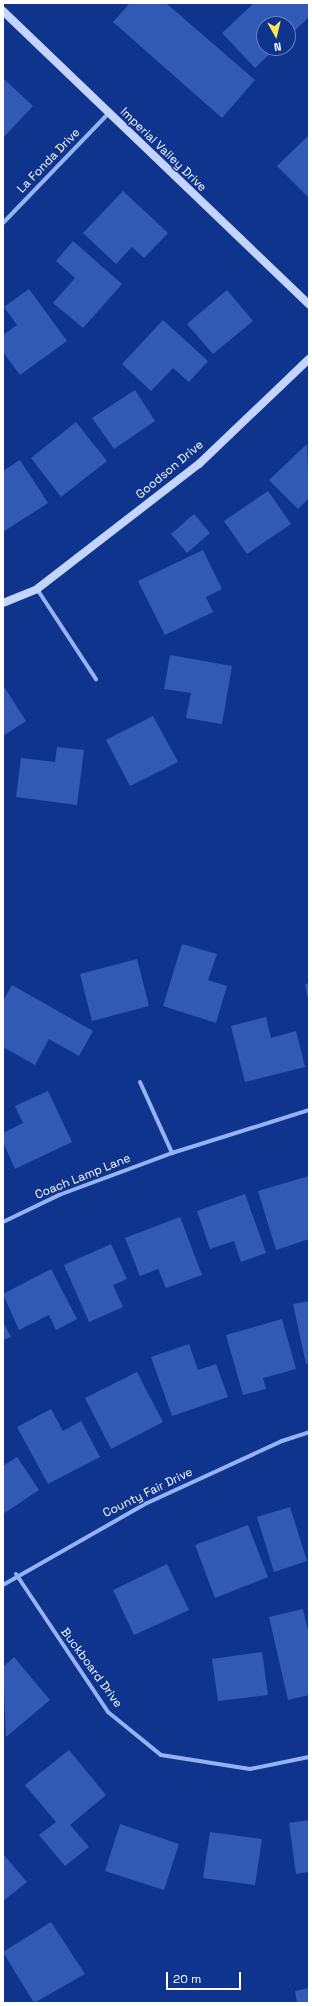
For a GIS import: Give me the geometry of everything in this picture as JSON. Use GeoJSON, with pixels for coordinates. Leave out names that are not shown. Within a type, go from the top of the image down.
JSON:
{"type":"FeatureCollection","features":[{"type":"Feature","properties":{"kind":"street","name":"Imperial Valley Drive"},"geometry":{"type":"LineString","coordinates":[[3,11],[309,304]]}},
{"type":"Feature","properties":{"kind":"street","name":"La Fonda Drive"},"geometry":{"type":"LineString","coordinates":[[3,223],[109,114]]}},
{"type":"Feature","properties":{"kind":"street","name":"Goodson Drive"},"geometry":{"type":"LineString","coordinates":[[3,603],[37,589],[199,464],[309,359]]}},
{"type":"Feature","properties":{"kind":"street"},"geometry":{"type":"LineString","coordinates":[[37,589],[96,680]]}},
{"type":"Feature","properties":{"kind":"street"},"geometry":{"type":"LineString","coordinates":[[140,1082],[172,1153]]}},
{"type":"Feature","properties":{"kind":"street","name":"Coach Lamp Lane"},"geometry":{"type":"LineString","coordinates":[[3,1222],[59,1195],[172,1153],[309,1110]]}},
{"type":"Feature","properties":{"kind":"street","name":"County Fair Drive"},"geometry":{"type":"LineString","coordinates":[[3,1585],[16,1574],[145,1504],[282,1441],[309,1432]]}},
{"type":"Feature","properties":{"kind":"street","name":"Buckboard Drive"},"geometry":{"type":"LineString","coordinates":[[16,1574],[108,1712],[161,1755],[250,1769],[309,1757]]}},
{"type":"Feature","properties":{"kind":"building"},"geometry":{"type":"Polygon","coordinates":[[[130,3],[166,3],[255,80],[222,118],[113,22],[130,3]]]}},
{"type":"Feature","properties":{"kind":"building"},"geometry":{"type":"Polygon","coordinates":[[[254,3],[309,3],[309,17],[296,29],[296,16],[256,16],[256,56],[268,56],[255,68],[222,33],[254,3]]]}},
{"type":"Feature","properties":{"kind":"building"},"geometry":{"type":"Polygon","coordinates":[[[3,78],[33,106],[3,138],[3,78]]]}},
{"type":"Feature","properties":{"kind":"building"},"geometry":{"type":"Polygon","coordinates":[[[309,135],[309,198],[277,166],[309,135]]]}},
{"type":"Feature","properties":{"kind":"building"},"geometry":{"type":"Polygon","coordinates":[[[123,191],[168,233],[144,258],[132,247],[116,264],[83,233],[123,191]]]}},
{"type":"Feature","properties":{"kind":"building"},"geometry":{"type":"Polygon","coordinates":[[[73,241],[122,284],[83,328],[53,303],[75,278],[56,261],[73,241]]]}},
{"type":"Feature","properties":{"kind":"building"},"geometry":{"type":"Polygon","coordinates":[[[29,289],[67,341],[20,375],[3,352],[3,335],[17,325],[4,307],[29,289]]]}},
{"type":"Feature","properties":{"kind":"building"},"geometry":{"type":"Polygon","coordinates":[[[227,290],[253,321],[213,354],[187,324],[227,290]]]}},
{"type":"Feature","properties":{"kind":"building"},"geometry":{"type":"Polygon","coordinates":[[[163,320],[208,361],[189,382],[173,368],[151,391],[122,364],[163,320]]]}},
{"type":"Feature","properties":{"kind":"building"},"geometry":{"type":"Polygon","coordinates":[[[135,390],[155,421],[114,449],[92,418],[135,390]]]}},
{"type":"Feature","properties":{"kind":"building"},"geometry":{"type":"Polygon","coordinates":[[[76,422],[107,461],[61,497],[31,458],[76,422]]]}},
{"type":"Feature","properties":{"kind":"building"},"geometry":{"type":"Polygon","coordinates":[[[307,444],[309,498],[298,509],[269,480],[307,444]]]}},
{"type":"Feature","properties":{"kind":"building"},"geometry":{"type":"Polygon","coordinates":[[[20,460],[48,503],[3,532],[3,471],[20,460]]]}},
{"type":"Feature","properties":{"kind":"building"},"geometry":{"type":"Polygon","coordinates":[[[268,491],[291,524],[247,554],[224,521],[268,491]]]}},
{"type":"Feature","properties":{"kind":"building"},"geometry":{"type":"Polygon","coordinates":[[[194,514],[210,533],[187,553],[171,534],[194,514]]]}},
{"type":"Feature","properties":{"kind":"building"},"geometry":{"type":"Polygon","coordinates":[[[203,550],[222,589],[206,597],[213,612],[165,635],[138,581],[203,550]]]}},
{"type":"Feature","properties":{"kind":"building"},"geometry":{"type":"Polygon","coordinates":[[[170,655],[232,666],[222,724],[186,718],[191,693],[164,689],[170,655]]]}},
{"type":"Feature","properties":{"kind":"building"},"geometry":{"type":"Polygon","coordinates":[[[3,685],[26,721],[3,736],[3,685]]]}},
{"type":"Feature","properties":{"kind":"building"},"geometry":{"type":"Polygon","coordinates":[[[153,716],[178,762],[130,786],[106,740],[153,716]]]}},
{"type":"Feature","properties":{"kind":"building"},"geometry":{"type":"Polygon","coordinates":[[[57,747],[84,750],[77,805],[16,797],[21,758],[55,762],[57,747]]]}},
{"type":"Feature","properties":{"kind":"building"},"geometry":{"type":"Polygon","coordinates":[[[182,944],[217,954],[208,980],[227,986],[216,1023],[163,1006],[182,944]]]}},
{"type":"Feature","properties":{"kind":"building"},"geometry":{"type":"Polygon","coordinates":[[[137,959],[149,1006],[92,1021],[80,974],[137,959]]]}},
{"type":"Feature","properties":{"kind":"building"},"geometry":{"type":"Polygon","coordinates":[[[309,983],[309,1000],[308,1000],[305,984],[309,983]]]}},
{"type":"Feature","properties":{"kind":"building"},"geometry":{"type":"Polygon","coordinates":[[[12,985],[93,1031],[79,1056],[49,1039],[35,1065],[3,1047],[3,1001],[12,985]]]}},
{"type":"Feature","properties":{"kind":"building"},"geometry":{"type":"Polygon","coordinates":[[[266,1017],[271,1038],[296,1031],[305,1067],[245,1082],[231,1026],[266,1017]]]}},
{"type":"Feature","properties":{"kind":"building"},"geometry":{"type":"Polygon","coordinates":[[[48,1091],[72,1142],[15,1169],[3,1142],[3,1133],[23,1123],[15,1106],[48,1091]]]}},
{"type":"Feature","properties":{"kind":"building"},"geometry":{"type":"Polygon","coordinates":[[[309,1176],[309,1239],[276,1250],[258,1191],[309,1176]]]}},
{"type":"Feature","properties":{"kind":"building"},"geometry":{"type":"Polygon","coordinates":[[[245,1194],[266,1253],[241,1262],[234,1241],[210,1249],[197,1211],[245,1194]]]}},
{"type":"Feature","properties":{"kind":"building"},"geometry":{"type":"Polygon","coordinates":[[[180,1217],[202,1275],[166,1288],[158,1269],[140,1276],[125,1238],[180,1217]]]}},
{"type":"Feature","properties":{"kind":"building"},"geometry":{"type":"Polygon","coordinates":[[[111,1244],[127,1279],[113,1285],[123,1307],[89,1322],[64,1265],[111,1244]]]}},
{"type":"Feature","properties":{"kind":"building"},"geometry":{"type":"Polygon","coordinates":[[[51,1269],[77,1319],[56,1330],[49,1315],[19,1330],[3,1294],[51,1269]]]}},
{"type":"Feature","properties":{"kind":"building"},"geometry":{"type":"Polygon","coordinates":[[[309,1301],[309,1363],[306,1364],[293,1304],[309,1301]]]}},
{"type":"Feature","properties":{"kind":"building"},"geometry":{"type":"Polygon","coordinates":[[[282,1319],[296,1369],[263,1378],[266,1389],[243,1395],[226,1335],[282,1319]]]}},
{"type":"Feature","properties":{"kind":"building"},"geometry":{"type":"Polygon","coordinates":[[[3,1322],[11,1337],[3,1340],[3,1322]]]}},
{"type":"Feature","properties":{"kind":"building"},"geometry":{"type":"Polygon","coordinates":[[[189,1344],[198,1370],[216,1364],[228,1397],[172,1416],[151,1357],[189,1344]]]}},
{"type":"Feature","properties":{"kind":"building"},"geometry":{"type":"Polygon","coordinates":[[[137,1372],[163,1422],[111,1449],[85,1398],[137,1372]]]}},
{"type":"Feature","properties":{"kind":"building"},"geometry":{"type":"Polygon","coordinates":[[[51,1409],[63,1431],[81,1421],[100,1457],[48,1484],[17,1427],[51,1409]]]}},
{"type":"Feature","properties":{"kind":"building"},"geometry":{"type":"Polygon","coordinates":[[[17,1457],[39,1490],[3,1514],[3,1466],[17,1457]]]}},
{"type":"Feature","properties":{"kind":"building"},"geometry":{"type":"Polygon","coordinates":[[[290,1507],[307,1561],[274,1572],[257,1517],[290,1507]]]}},
{"type":"Feature","properties":{"kind":"building"},"geometry":{"type":"Polygon","coordinates":[[[248,1525],[268,1577],[215,1598],[195,1545],[248,1525]]]}},
{"type":"Feature","properties":{"kind":"building"},"geometry":{"type":"Polygon","coordinates":[[[167,1564],[189,1610],[134,1635],[113,1590],[167,1564]]]}},
{"type":"Feature","properties":{"kind":"building"},"geometry":{"type":"Polygon","coordinates":[[[303,1609],[309,1635],[309,1695],[288,1700],[269,1617],[303,1609]]]}},
{"type":"Feature","properties":{"kind":"building"},"geometry":{"type":"Polygon","coordinates":[[[262,1652],[268,1695],[218,1701],[212,1659],[262,1652]]]}},
{"type":"Feature","properties":{"kind":"building"},"geometry":{"type":"Polygon","coordinates":[[[14,1657],[50,1700],[6,1737],[3,1667],[14,1657]]]}},
{"type":"Feature","properties":{"kind":"building"},"geometry":{"type":"Polygon","coordinates":[[[69,1750],[106,1795],[70,1825],[89,1847],[65,1866],[39,1835],[56,1822],[25,1785],[69,1750]]]}},
{"type":"Feature","properties":{"kind":"building"},"geometry":{"type":"Polygon","coordinates":[[[309,1820],[309,1872],[296,1874],[289,1823],[309,1820]]]}},
{"type":"Feature","properties":{"kind":"building"},"geometry":{"type":"Polygon","coordinates":[[[120,1824],[179,1844],[164,1890],[105,1871],[120,1824]]]}},
{"type":"Feature","properties":{"kind":"building"},"geometry":{"type":"Polygon","coordinates":[[[210,1832],[262,1839],[255,1885],[203,1878],[210,1832]]]}},
{"type":"Feature","properties":{"kind":"building"},"geometry":{"type":"Polygon","coordinates":[[[3,1854],[27,1882],[3,1901],[3,1854]]]}},
{"type":"Feature","properties":{"kind":"building"},"geometry":{"type":"Polygon","coordinates":[[[51,1922],[85,1974],[34,2003],[3,1952],[51,1922]]]}},
{"type":"Feature","properties":{"kind":"building"},"geometry":{"type":"Polygon","coordinates":[[[309,1988],[309,2003],[297,2003],[295,1991],[309,1988]]]}}]}
